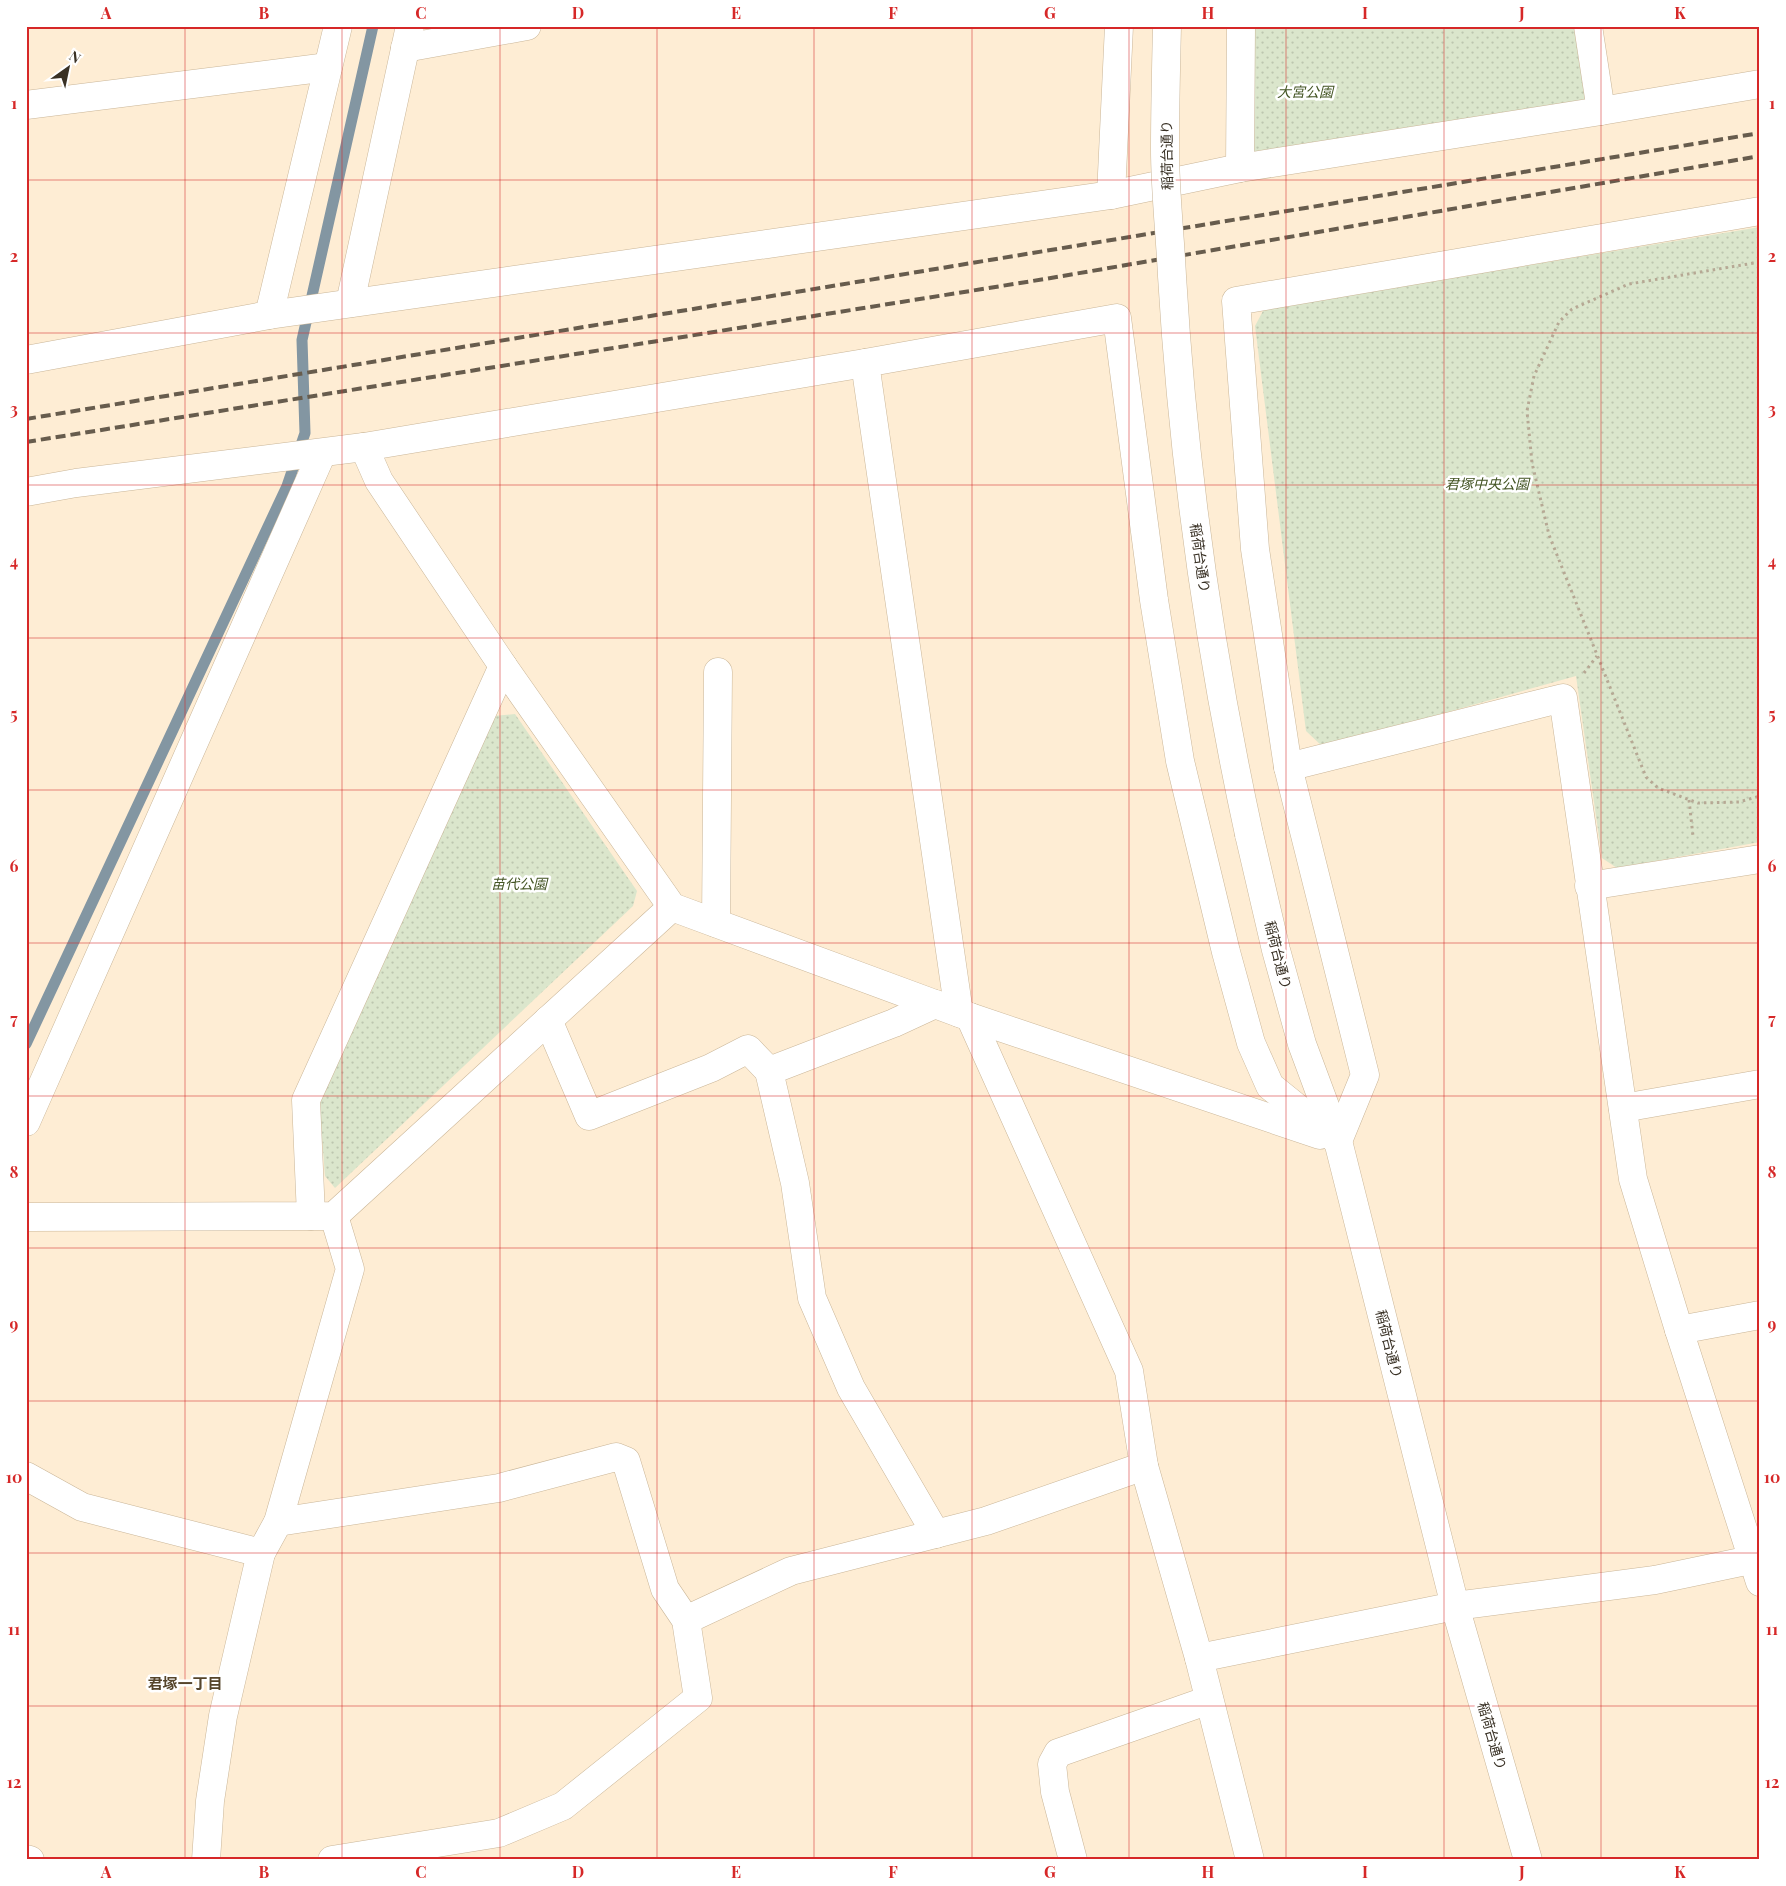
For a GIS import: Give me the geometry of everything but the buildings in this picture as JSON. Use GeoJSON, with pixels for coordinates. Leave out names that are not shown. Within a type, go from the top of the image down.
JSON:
{"type":"FeatureCollection","features":[{"type":"Feature","properties":{"kind":"street"},"geometry":{"type":"LineString","coordinates":[[269,315],[338,26]]}},
{"type":"Feature","properties":{"kind":"street"},"geometry":{"type":"LineString","coordinates":[[350,303],[407,37],[527,26]]}},
{"type":"Feature","properties":{"kind":"street"},"geometry":{"type":"LineString","coordinates":[[1111,195],[1119,26]]}},
{"type":"Feature","properties":{"kind":"street","name":"稲荷台通り"},"geometry":{"type":"LineString","coordinates":[[1167,26],[1165,151],[1175,323],[1186,455],[1197,542],[1229,740],[1276,950],[1302,1044],[1338,1141],[1455,1606],[1528,1860]]}},
{"type":"Feature","properties":{"kind":"street"},"geometry":{"type":"LineString","coordinates":[[1240,168],[1241,26]]}},
{"type":"Feature","properties":{"kind":"street"},"geometry":{"type":"LineString","coordinates":[[1588,26],[1601,111]]}},
{"type":"Feature","properties":{"kind":"street"},"geometry":{"type":"LineString","coordinates":[[26,105],[328,67]]}},
{"type":"Feature","properties":{"kind":"street"},"geometry":{"type":"LineString","coordinates":[[26,360],[269,315],[1111,195],[1240,168],[1760,84]]}},
{"type":"Feature","properties":{"kind":"street"},"geometry":{"type":"LineString","coordinates":[[1338,1141],[1365,1075],[1288,767],[1255,549],[1236,301],[1760,211]]}},
{"type":"Feature","properties":{"kind":"street"},"geometry":{"type":"LineString","coordinates":[[26,492],[76,483],[364,447],[866,363],[1117,318],[1154,600],[1180,760],[1251,1043],[1270,1086],[1338,1141]]}},
{"type":"Feature","properties":{"kind":"street"},"geometry":{"type":"LineString","coordinates":[[866,363],[954,1011],[1129,1371],[1144,1466],[1199,1658],[1250,1860]]}},
{"type":"Feature","properties":{"kind":"street"},"geometry":{"type":"LineString","coordinates":[[364,447],[379,481],[503,666],[672,907],[954,1011],[1338,1141]]}},
{"type":"Feature","properties":{"kind":"street"},"geometry":{"type":"LineString","coordinates":[[26,1122],[322,452]]}},
{"type":"Feature","properties":{"kind":"street"},"geometry":{"type":"LineString","coordinates":[[206,1860],[210,1801],[223,1716],[262,1553],[278,1522],[350,1269],[323,1216],[306,1100],[503,666]]}},
{"type":"Feature","properties":{"kind":"street"},"geometry":{"type":"LineString","coordinates":[[716,923],[718,672]]}},
{"type":"Feature","properties":{"kind":"street"},"geometry":{"type":"LineString","coordinates":[[1199,1658],[1455,1606],[1758,1567],[1679,1330],[1633,1179],[1563,698],[1288,767]]}},
{"type":"Feature","properties":{"kind":"street"},"geometry":{"type":"LineString","coordinates":[[1589,886],[1760,859]]}},
{"type":"Feature","properties":{"kind":"street"},"geometry":{"type":"LineString","coordinates":[[26,1216],[323,1216],[548,1020],[672,907]]}},
{"type":"Feature","properties":{"kind":"street"},"geometry":{"type":"LineString","coordinates":[[769,1071],[894,1023],[954,1011]]}},
{"type":"Feature","properties":{"kind":"street"},"geometry":{"type":"LineString","coordinates":[[548,1020],[589,1116],[711,1068],[748,1049],[769,1071],[795,1183],[812,1298],[851,1388],[936,1534]]}},
{"type":"Feature","properties":{"kind":"street"},"geometry":{"type":"LineString","coordinates":[[1623,1108],[1760,1084]]}},
{"type":"Feature","properties":{"kind":"street"},"geometry":{"type":"LineString","coordinates":[[1679,1330],[1760,1315]]}},
{"type":"Feature","properties":{"kind":"street"},"geometry":{"type":"LineString","coordinates":[[278,1522],[499,1488],[616,1457],[626,1461],[665,1589],[686,1620],[698,1698],[563,1806],[499,1833],[332,1860]]}},
{"type":"Feature","properties":{"kind":"street"},"geometry":{"type":"LineString","coordinates":[[686,1620],[791,1571],[986,1520],[1144,1466]]}},
{"type":"Feature","properties":{"kind":"street"},"geometry":{"type":"LineString","coordinates":[[26,1476],[82,1506],[262,1553]]}},
{"type":"Feature","properties":{"kind":"street"},"geometry":{"type":"LineString","coordinates":[[1073,1860],[1055,1792],[1052,1764],[1058,1752],[1209,1700]]}},
{"type":"Feature","properties":{"kind":"street"},"geometry":{"type":"LineString","coordinates":[[26,1859],[30,1860]]}},
{"type":"Feature","properties":{"kind":"path"},"geometry":{"type":"LineString","coordinates":[[1760,262],[1629,284],[1572,309],[1559,322],[1534,376],[1527,411],[1532,463],[1549,535],[1646,777],[1658,788],[1698,803],[1739,802],[1760,796]]}},
{"type":"Feature","properties":{"kind":"green space","name":"大宮公園"},"geometry":{"type":"Polygon","coordinates":[[[1241,26],[1588,26],[1601,111],[1240,168],[1241,26]]]}},
{"type":"Feature","properties":{"kind":"green space","name":"君塚中央公園"},"geometry":{"type":"Polygon","coordinates":[[[1760,227],[1760,842],[1617,868],[1602,858],[1576,676],[1323,747],[1306,731],[1255,326],[1264,309],[1760,227]]]}},
{"type":"Feature","properties":{"kind":"green space","name":"苗代公園"},"geometry":{"type":"Polygon","coordinates":[[[515,714],[637,891],[633,906],[335,1188],[325,1176],[319,1098],[493,716],[515,714]]]}},
{"type":"Feature","properties":{"kind":"waterway"},"geometry":{"type":"LineString","coordinates":[[26,1044],[287,486],[305,433],[302,340],[373,26]]}},
{"type":"Feature","properties":{"kind":"railway"},"geometry":{"type":"LineString","coordinates":[[26,419],[1760,133]]}},
{"type":"Feature","properties":{"kind":"railway"},"geometry":{"type":"LineString","coordinates":[[26,442],[1045,279],[1760,156]]}},
{"type":"Feature","properties":{"kind":"district","name":"君塚一丁目"},"geometry":{"type":"Point","coordinates":[185,1684]}}]}
